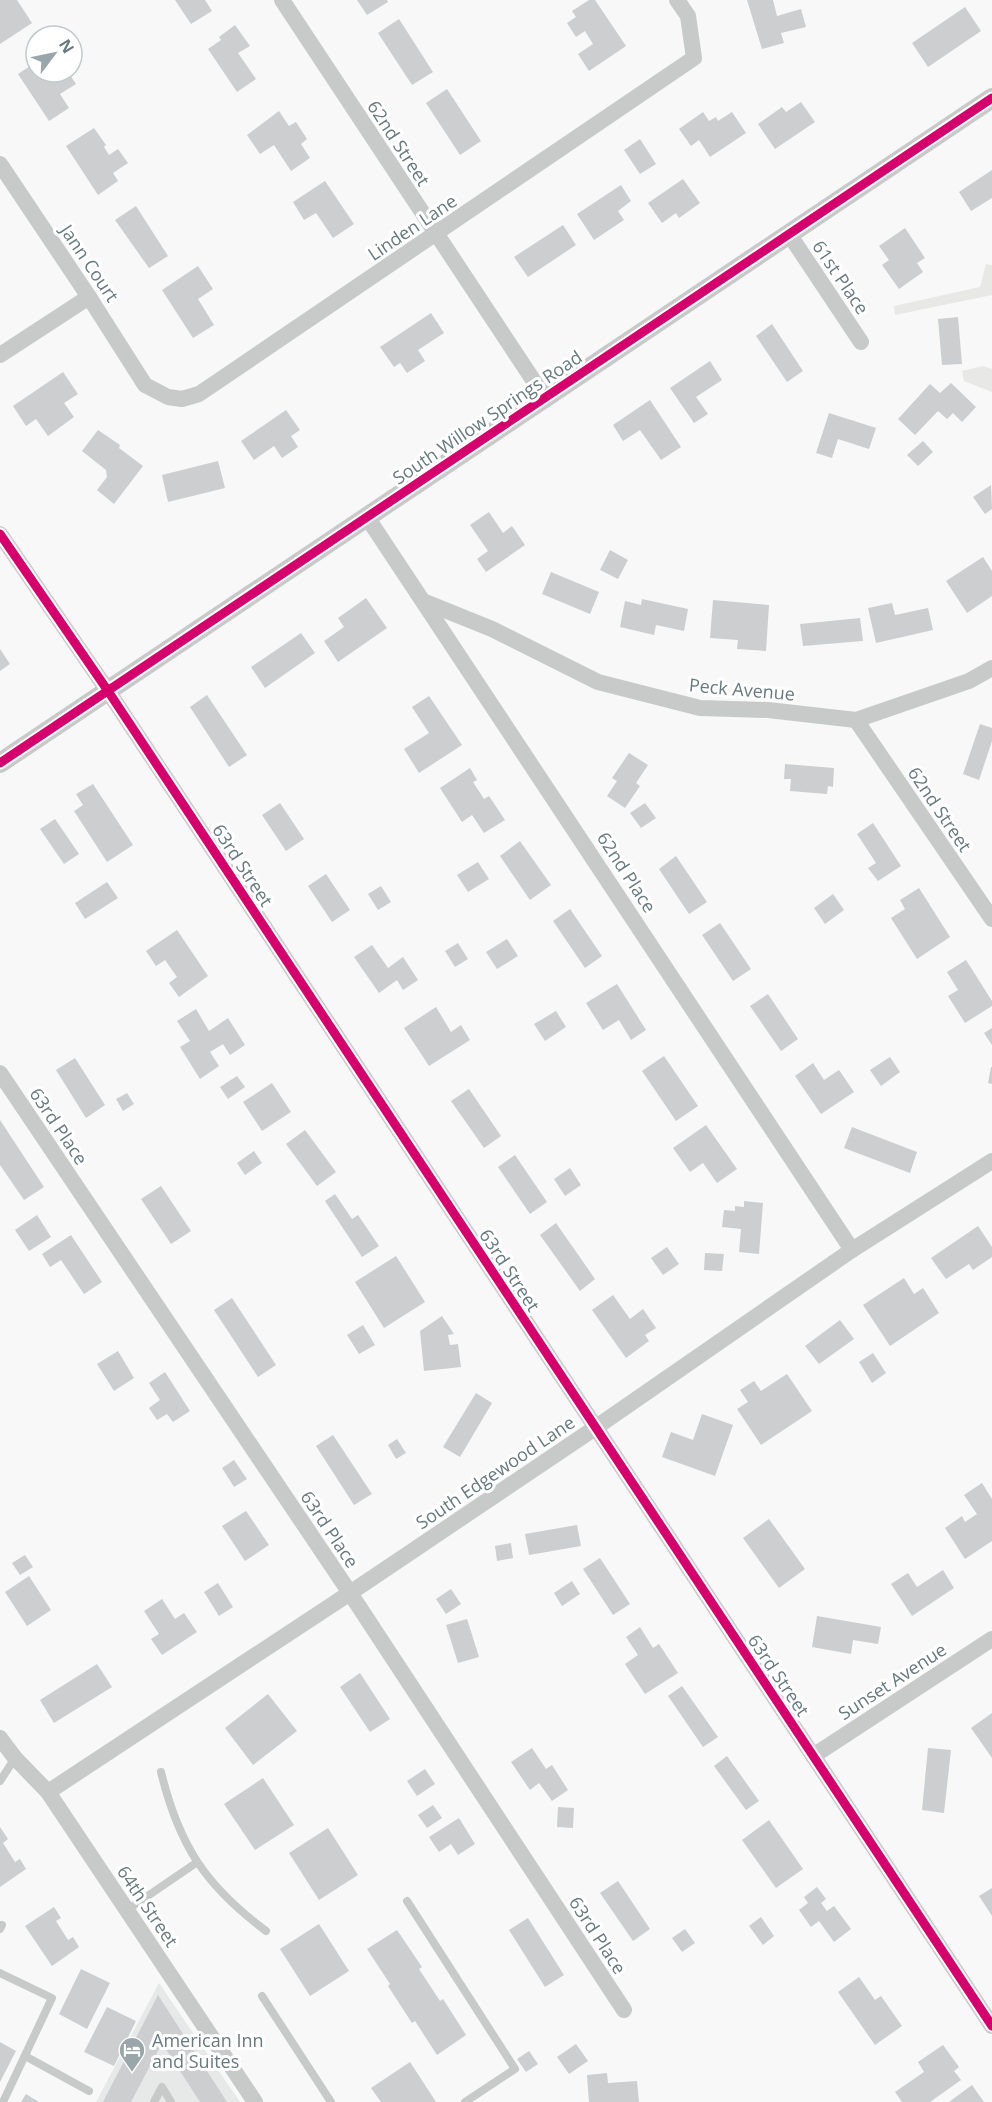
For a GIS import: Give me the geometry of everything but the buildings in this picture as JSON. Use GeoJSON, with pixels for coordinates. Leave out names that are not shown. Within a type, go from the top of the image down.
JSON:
{"type":"FeatureCollection","features":[{"type":"Feature","properties":{"kind":"street","name":"62nd Street"},"geometry":{"type":"LineString","coordinates":[[282,0],[545,398]]}},
{"type":"Feature","properties":{"kind":"street","name":"Linden Lane"},"geometry":{"type":"LineString","coordinates":[[145,385],[168,397],[182,399],[199,394],[694,58],[688,16],[677,0]]}},
{"type":"Feature","properties":{"kind":"street","name":"South Willow Springs Road"},"geometry":{"type":"LineString","coordinates":[[0,764],[992,98]]}},
{"type":"Feature","properties":{"kind":"street","name":"Jann Court"},"geometry":{"type":"LineString","coordinates":[[0,164],[145,385]]}},
{"type":"Feature","properties":{"kind":"street","name":"61st Place"},"geometry":{"type":"LineString","coordinates":[[789,234],[861,342]]}},
{"type":"Feature","properties":{"kind":"street"},"geometry":{"type":"LineString","coordinates":[[0,355],[89,297]]}},
{"type":"Feature","properties":{"kind":"street","name":"62nd Place"},"geometry":{"type":"LineString","coordinates":[[367,517],[852,1250]]}},
{"type":"Feature","properties":{"kind":"street","name":"63rd Street"},"geometry":{"type":"LineString","coordinates":[[0,534],[108,691],[991,2024]]}},
{"type":"Feature","properties":{"kind":"street","name":"Peck Avenue"},"geometry":{"type":"LineString","coordinates":[[425,603],[492,629],[598,682],[700,708],[768,710],[856,720],[969,681],[992,668]]}},
{"type":"Feature","properties":{"kind":"street","name":"62nd Street"},"geometry":{"type":"LineString","coordinates":[[856,720],[992,919]]}},
{"type":"Feature","properties":{"kind":"street","name":"63rd Place"},"geometry":{"type":"LineString","coordinates":[[0,1073],[350,1593],[624,2010]]}},
{"type":"Feature","properties":{"kind":"street","name":"South Edgewood Lane"},"geometry":{"type":"LineString","coordinates":[[48,1792],[595,1428],[852,1250],[992,1161]]}},
{"type":"Feature","properties":{"kind":"street","name":"Sunset Avenue"},"geometry":{"type":"LineString","coordinates":[[813,1756],[992,1639]]}},
{"type":"Feature","properties":{"kind":"street","name":"64th Street"},"geometry":{"type":"LineString","coordinates":[[0,1738],[15,1758],[48,1792],[255,2102]]}},
{"type":"Feature","properties":{"kind":"lane"},"geometry":{"type":"LineString","coordinates":[[0,1781],[15,1758]]}},
{"type":"Feature","properties":{"kind":"lane"},"geometry":{"type":"LineString","coordinates":[[161,1772],[175,1819],[196,1863],[225,1896],[266,1931]]}},
{"type":"Feature","properties":{"kind":"lane"},"geometry":{"type":"LineString","coordinates":[[127,1910],[196,1863]]}},
{"type":"Feature","properties":{"kind":"lane"},"geometry":{"type":"LineString","coordinates":[[407,1901],[515,2069],[465,2102]]}},
{"type":"Feature","properties":{"kind":"lane"},"geometry":{"type":"LineString","coordinates":[[0,1973],[52,1998],[3,2102]]}},
{"type":"Feature","properties":{"kind":"lane"},"geometry":{"type":"LineString","coordinates":[[262,1996],[331,2102]]}},
{"type":"Feature","properties":{"kind":"lane"},"geometry":{"type":"LineString","coordinates":[[25,2056],[89,2091]]}},
{"type":"Feature","properties":{"kind":"lane"},"geometry":{"type":"LineString","coordinates":[[154,2102],[162,2086],[171,2102]]}},
{"type":"Feature","properties":{"kind":"shaded area"},"geometry":{"type":"Polygon","coordinates":[[[986,264],[992,265],[992,295],[895,315],[894,306],[980,287],[986,264]]]}},
{"type":"Feature","properties":{"kind":"shaded area"},"geometry":{"type":"Polygon","coordinates":[[[983,366],[992,369],[992,392],[964,381],[962,371],[983,366]]]}},
{"type":"Feature","properties":{"kind":"shaded area"},"geometry":{"type":"Polygon","coordinates":[[[159,1983],[240,2102],[96,2102],[159,1983]]]}},
{"type":"Feature","properties":{"kind":"cycle path"},"geometry":{"type":"LineString","coordinates":[[0,763],[992,98]]}},
{"type":"Feature","properties":{"kind":"cycle path"},"geometry":{"type":"LineString","coordinates":[[0,534],[108,691],[992,2026]]}},
{"type":"Feature","properties":{"kind":"place","name":"American Inn and Suites"},"geometry":{"type":"Point","coordinates":[132,2073]}}]}
